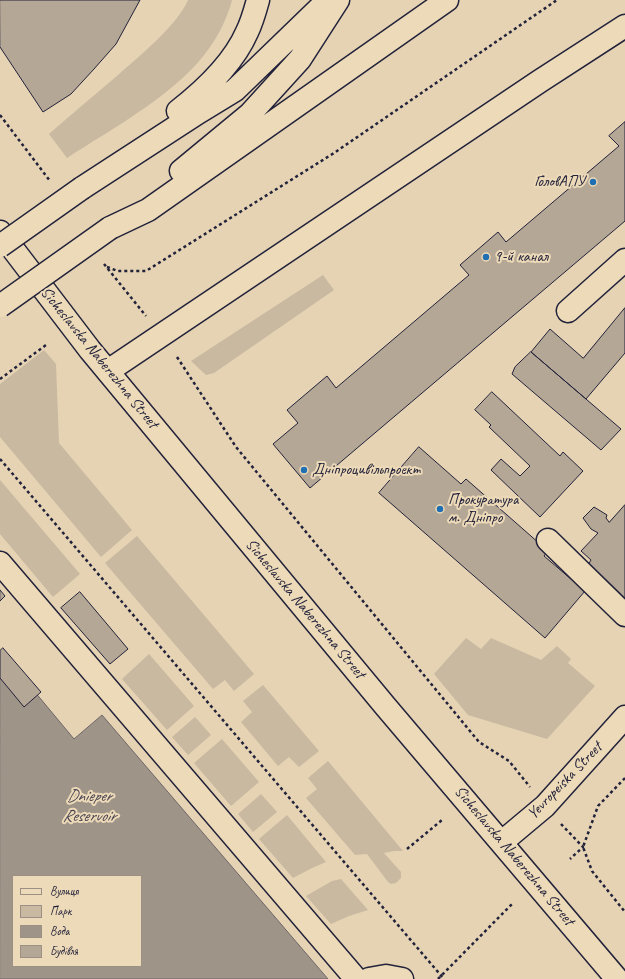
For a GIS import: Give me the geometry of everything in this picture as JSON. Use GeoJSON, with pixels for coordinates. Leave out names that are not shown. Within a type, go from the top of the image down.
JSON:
{"type":"FeatureCollection","features":[{"type":"Feature","properties":{"kind":"main road"},"geometry":{"type":"LineString","coordinates":[[82,188],[110,162],[197,96],[230,60],[247,32],[258,0]]}},
{"type":"Feature","properties":{"kind":"main road"},"geometry":{"type":"LineString","coordinates":[[0,246],[82,188],[235,90],[328,0]]}},
{"type":"Feature","properties":{"kind":"main road"},"geometry":{"type":"LineString","coordinates":[[0,306],[110,228],[250,114],[300,59],[338,0]]}},
{"type":"Feature","properties":{"kind":"main road"},"geometry":{"type":"LineString","coordinates":[[110,228],[148,210],[447,0]]}},
{"type":"Feature","properties":{"kind":"main road"},"geometry":{"type":"LineString","coordinates":[[108,371],[533,85],[625,26]]}},
{"type":"Feature","properties":{"kind":"main road","name":"Sicheslavska Naberezhna Street"},"geometry":{"type":"LineString","coordinates":[[0,232],[63,316],[108,371],[386,707],[617,979]]}},
{"type":"Feature","properties":{"kind":"main road"},"geometry":{"type":"LineString","coordinates":[[568,311],[625,260]]}},
{"type":"Feature","properties":{"kind":"main road"},"geometry":{"type":"LineString","coordinates":[[548,540],[625,614]]}},
{"type":"Feature","properties":{"kind":"main road"},"geometry":{"type":"LineString","coordinates":[[0,562],[356,979]]}},
{"type":"Feature","properties":{"kind":"main road","name":"Yevropeiska Street"},"geometry":{"type":"LineString","coordinates":[[502,842],[545,806],[625,717]]}},
{"type":"Feature","properties":{"kind":"main road"},"geometry":{"type":"LineString","coordinates":[[369,979],[386,976],[402,979]]}},
{"type":"Feature","properties":{"kind":"path"},"geometry":{"type":"LineString","coordinates":[[557,0],[334,153],[146,271],[118,272],[106,267],[162,334],[236,447],[480,742],[509,761],[545,806],[583,847],[592,871],[625,912]]}},
{"type":"Feature","properties":{"kind":"path"},"geometry":{"type":"LineString","coordinates":[[0,115],[45,174]]}},
{"type":"Feature","properties":{"kind":"path"},"geometry":{"type":"LineString","coordinates":[[0,379],[46,345]]}},
{"type":"Feature","properties":{"kind":"path"},"geometry":{"type":"LineString","coordinates":[[0,459],[444,979]]}},
{"type":"Feature","properties":{"kind":"path"},"geometry":{"type":"LineString","coordinates":[[570,859],[583,847],[598,806],[625,778]]}},
{"type":"Feature","properties":{"kind":"path"},"geometry":{"type":"LineString","coordinates":[[408,849],[442,820]]}},
{"type":"Feature","properties":{"kind":"path"},"geometry":{"type":"LineString","coordinates":[[438,979],[512,904]]}},
{"type":"Feature","properties":{"kind":"green space"},"geometry":{"type":"Polygon","coordinates":[[[188,0],[232,0],[218,34],[199,61],[165,93],[146,107],[67,158],[49,134],[156,41],[183,10],[188,0]]]}},
{"type":"Feature","properties":{"kind":"green space"},"geometry":{"type":"Polygon","coordinates":[[[323,275],[334,290],[214,373],[206,375],[191,361],[323,275]]]}},
{"type":"Feature","properties":{"kind":"green space"},"geometry":{"type":"Polygon","coordinates":[[[44,350],[56,364],[59,443],[132,530],[101,557],[0,437],[0,384],[44,350]]]}},
{"type":"Feature","properties":{"kind":"green space"},"geometry":{"type":"Polygon","coordinates":[[[0,480],[80,574],[53,597],[0,534],[0,480]]]}},
{"type":"Feature","properties":{"kind":"green space"},"geometry":{"type":"Polygon","coordinates":[[[137,536],[254,674],[234,691],[225,680],[213,689],[105,563],[137,536]]]}},
{"type":"Feature","properties":{"kind":"green space"},"geometry":{"type":"Polygon","coordinates":[[[466,638],[481,649],[491,638],[541,660],[557,646],[571,659],[568,663],[595,686],[547,739],[468,715],[434,674],[466,638]]]}},
{"type":"Feature","properties":{"kind":"green space"},"geometry":{"type":"Polygon","coordinates":[[[149,654],[194,706],[167,730],[122,679],[149,654]]]}},
{"type":"Feature","properties":{"kind":"green space"},"geometry":{"type":"Polygon","coordinates":[[[263,685],[319,751],[299,767],[289,757],[278,766],[241,722],[252,712],[243,701],[263,685]]]}},
{"type":"Feature","properties":{"kind":"green space"},"geometry":{"type":"Polygon","coordinates":[[[195,717],[211,735],[188,755],[172,737],[195,717]]]}},
{"type":"Feature","properties":{"kind":"green space"},"geometry":{"type":"Polygon","coordinates":[[[222,739],[259,782],[231,806],[194,763],[222,739]]]}},
{"type":"Feature","properties":{"kind":"green space"},"geometry":{"type":"Polygon","coordinates":[[[328,761],[403,851],[384,853],[401,872],[401,878],[396,883],[391,884],[388,882],[367,854],[355,855],[306,798],[317,789],[308,778],[328,761]]]}},
{"type":"Feature","properties":{"kind":"green space"},"geometry":{"type":"Polygon","coordinates":[[[261,794],[277,812],[253,832],[238,814],[261,794]]]}},
{"type":"Feature","properties":{"kind":"green space"},"geometry":{"type":"Polygon","coordinates":[[[287,815],[326,862],[293,878],[259,839],[287,815]]]}},
{"type":"Feature","properties":{"kind":"green space"},"geometry":{"type":"Polygon","coordinates":[[[341,879],[368,910],[331,924],[306,896],[332,881],[341,879]]]}},
{"type":"Feature","properties":{"kind":"water","name":"Dnieper Reservoir"},"geometry":{"type":"Polygon","coordinates":[[[0,650],[74,739],[102,715],[328,979],[0,979],[0,650]]]}},
{"type":"Feature","properties":{"kind":"building"},"geometry":{"type":"Polygon","coordinates":[[[0,0],[140,0],[116,44],[71,94],[43,112],[0,47],[0,0]]]}},
{"type":"Feature","properties":{"kind":"building"},"geometry":{"type":"Polygon","coordinates":[[[625,122],[625,221],[310,488],[273,444],[298,423],[287,410],[327,376],[336,388],[469,275],[460,265],[498,232],[506,242],[619,146],[609,136],[625,122]]]}},
{"type":"Feature","properties":{"kind":"building"},"geometry":{"type":"Polygon","coordinates":[[[625,308],[625,353],[586,399],[531,352],[550,329],[583,358],[625,308]]]}},
{"type":"Feature","properties":{"kind":"building"},"geometry":{"type":"Polygon","coordinates":[[[531,352],[621,429],[601,450],[512,374],[515,367],[531,352]]]}},
{"type":"Feature","properties":{"kind":"building"},"geometry":{"type":"Polygon","coordinates":[[[492,392],[560,456],[563,452],[583,471],[540,517],[491,470],[501,459],[520,476],[530,466],[489,427],[491,425],[475,410],[492,392]]]}},
{"type":"Feature","properties":{"kind":"building"},"geometry":{"type":"Polygon","coordinates":[[[419,447],[461,484],[466,479],[548,551],[544,556],[585,591],[545,638],[379,493],[419,447]]]}},
{"type":"Feature","properties":{"kind":"building"},"geometry":{"type":"Polygon","coordinates":[[[625,505],[625,602],[586,568],[591,560],[581,551],[598,533],[591,529],[583,518],[594,507],[607,515],[606,518],[609,522],[625,505]]]}},
{"type":"Feature","properties":{"kind":"building"},"geometry":{"type":"Polygon","coordinates":[[[0,590],[5,596],[0,601],[0,590]]]}},
{"type":"Feature","properties":{"kind":"building"},"geometry":{"type":"Polygon","coordinates":[[[80,592],[128,649],[110,664],[61,608],[80,592]]]}},
{"type":"Feature","properties":{"kind":"building"},"geometry":{"type":"Polygon","coordinates":[[[3,648],[41,692],[24,707],[0,678],[0,651],[3,648]]]}},
{"type":"Feature","properties":{"kind":"place","name":"ГоловАПУ"},"geometry":{"type":"Point","coordinates":[593,182]}},
{"type":"Feature","properties":{"kind":"place","name":"9-й канал"},"geometry":{"type":"Point","coordinates":[486,257]}},
{"type":"Feature","properties":{"kind":"place","name":"Дніпроцивільпроект"},"geometry":{"type":"Point","coordinates":[304,470]}},
{"type":"Feature","properties":{"kind":"place","name":"Прокуратура м. Дніпро"},"geometry":{"type":"Point","coordinates":[440,509]}}]}
